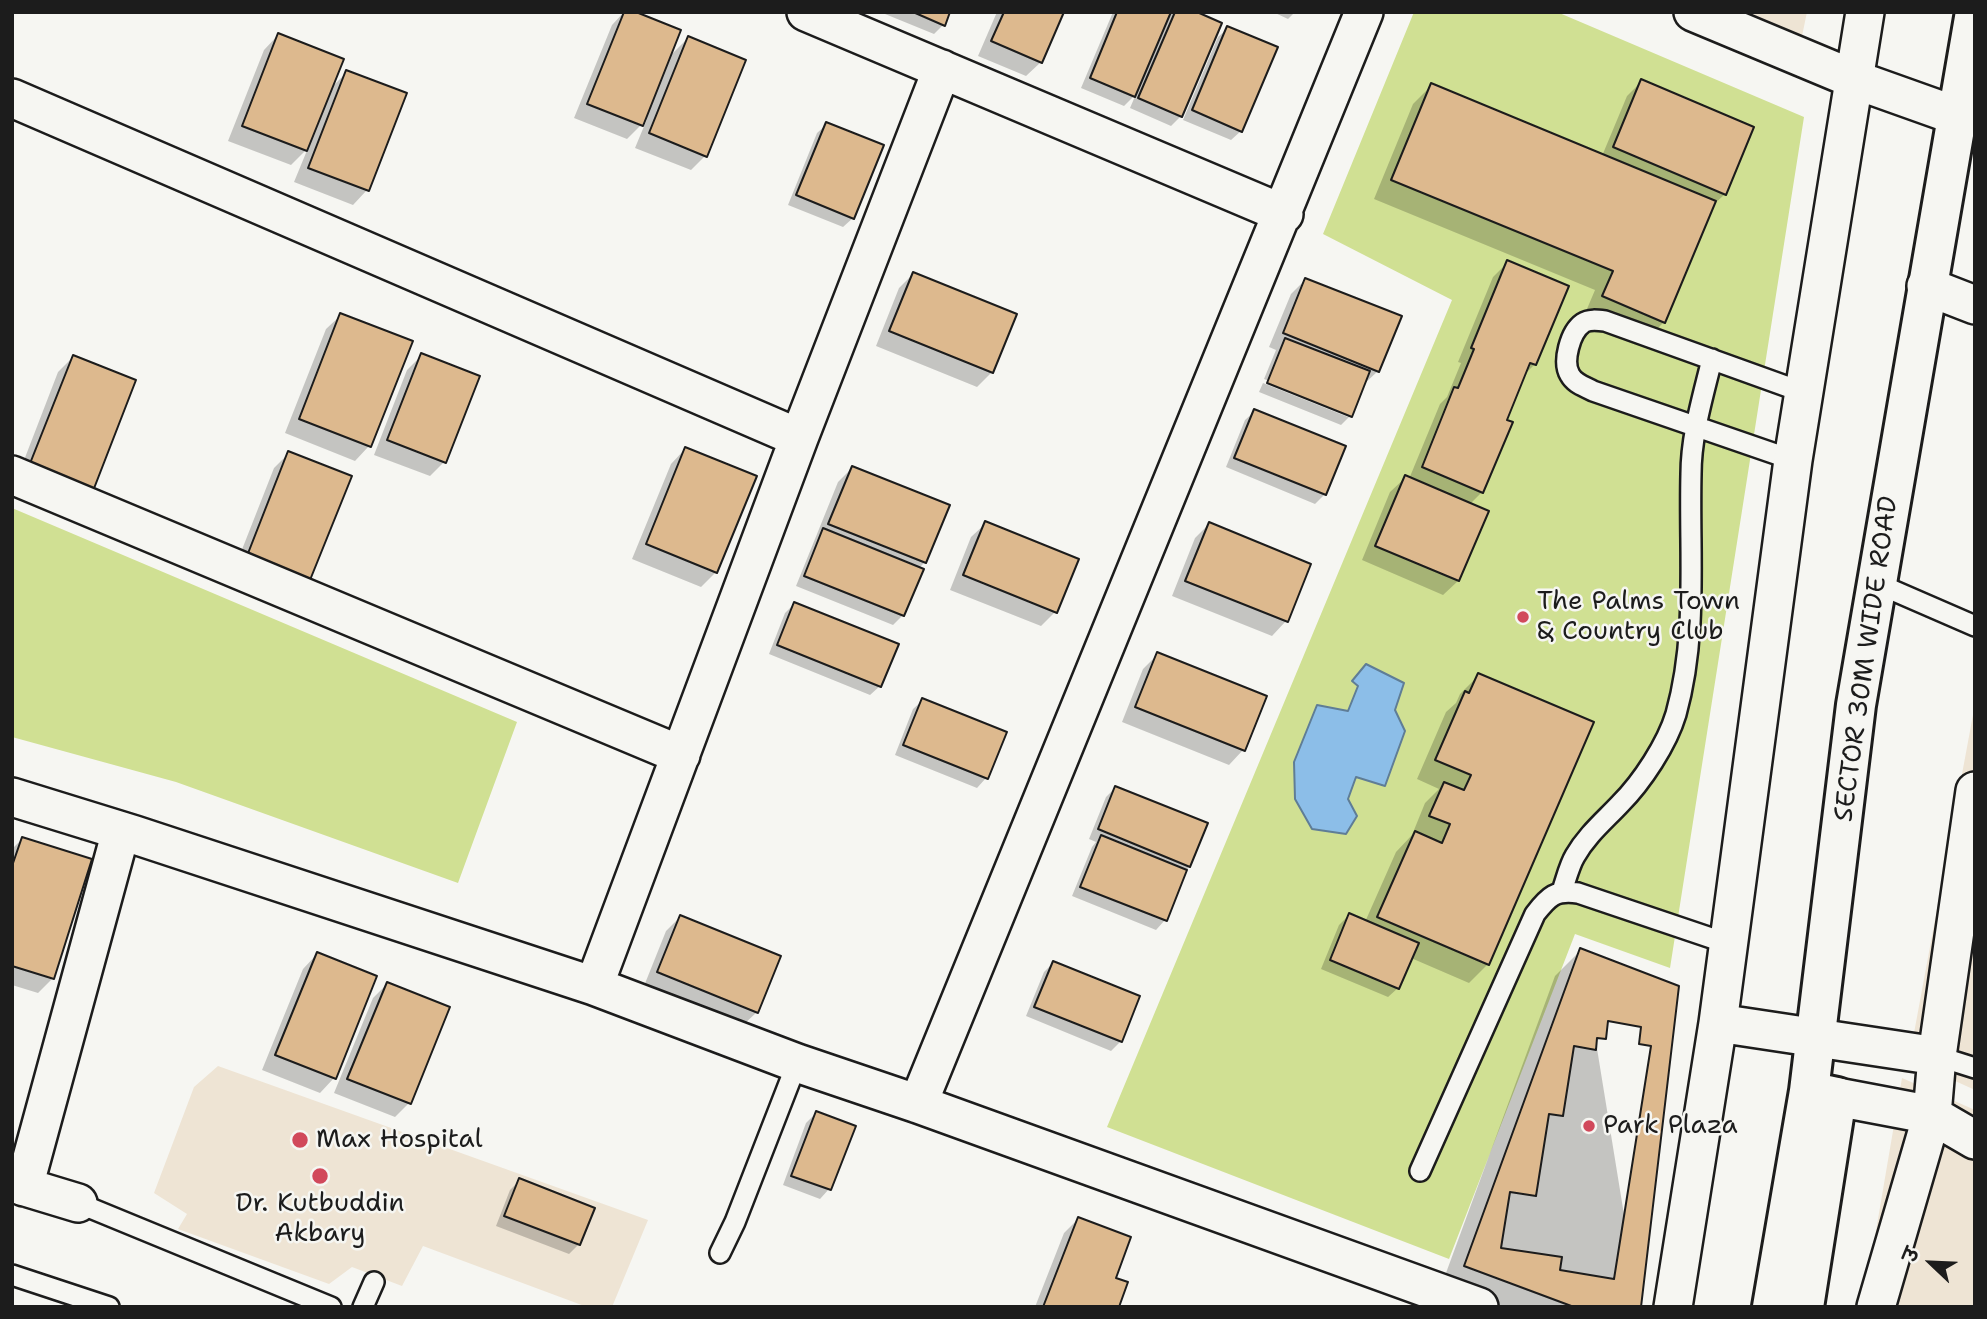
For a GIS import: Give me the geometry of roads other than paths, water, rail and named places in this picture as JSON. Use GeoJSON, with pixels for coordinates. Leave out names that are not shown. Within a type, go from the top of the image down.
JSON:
{"type":"FeatureCollection","features":[{"type":"Feature","properties":{"kind":"main road","name":"SECTOR 30M WIDE ROAD"},"geometry":{"type":"LineString","coordinates":[[1772,1307],[1823,1094],[1816,1037],[1856,705],[1975,12]]}},
{"type":"Feature","properties":{"kind":"main road"},"geometry":{"type":"LineString","coordinates":[[1804,1307],[1823,1094]]}},
{"type":"Feature","properties":{"kind":"street"},"geometry":{"type":"LineString","coordinates":[[806,12],[1284,214]]}},
{"type":"Feature","properties":{"kind":"street"},"geometry":{"type":"LineString","coordinates":[[918,1104],[1284,214],[1364,12]]}},
{"type":"Feature","properties":{"kind":"street"},"geometry":{"type":"LineString","coordinates":[[1693,12],[1856,80],[1957,116]]}},
{"type":"Feature","properties":{"kind":"street"},"geometry":{"type":"LineString","coordinates":[[1673,1307],[1729,943],[1793,460],[1865,12]]}},
{"type":"Feature","properties":{"kind":"street"},"geometry":{"type":"LineString","coordinates":[[594,986],[799,438],[942,69]]}},
{"type":"Feature","properties":{"kind":"street"},"geometry":{"type":"LineString","coordinates":[[12,97],[799,438]]}},
{"type":"Feature","properties":{"kind":"street"},"geometry":{"type":"LineString","coordinates":[[1926,286],[1975,306]]}},
{"type":"Feature","properties":{"kind":"street"},"geometry":{"type":"LineString","coordinates":[[12,475],[681,755]]}},
{"type":"Feature","properties":{"kind":"street"},"geometry":{"type":"LineString","coordinates":[[1875,1307],[1932,1115],[1937,1056],[1975,791]]}},
{"type":"Feature","properties":{"kind":"street"},"geometry":{"type":"LineString","coordinates":[[12,797],[594,986],[797,1063],[918,1104],[1479,1307]]}},
{"type":"Feature","properties":{"kind":"street"},"geometry":{"type":"LineString","coordinates":[[78,1203],[18,1185],[121,831]]}},
{"type":"Feature","properties":{"kind":"street"},"geometry":{"type":"LineString","coordinates":[[1717,1023],[1937,1056]]}},
{"type":"Feature","properties":{"kind":"street"},"geometry":{"type":"LineString","coordinates":[[1823,1094],[1932,1115],[1975,1139]]}},
{"type":"Feature","properties":{"kind":"lane"},"geometry":{"type":"LineString","coordinates":[[1793,460],[1593,391],[1575,382],[1568,372],[1568,358],[1573,334],[1581,324],[1591,320],[1605,321],[1805,393]]}},
{"type":"Feature","properties":{"kind":"lane"},"geometry":{"type":"LineString","coordinates":[[1562,891],[1573,858],[1593,829],[1622,803],[1649,770],[1675,716],[1689,648],[1693,537],[1690,472],[1696,426],[1712,359]]}},
{"type":"Feature","properties":{"kind":"lane"},"geometry":{"type":"LineString","coordinates":[[1876,583],[1975,626]]}},
{"type":"Feature","properties":{"kind":"lane"},"geometry":{"type":"LineString","coordinates":[[1420,1171],[1535,914],[1547,898],[1562,891],[1578,893],[1729,943]]}},
{"type":"Feature","properties":{"kind":"lane"},"geometry":{"type":"LineString","coordinates":[[1937,1056],[1975,1068]]}},
{"type":"Feature","properties":{"kind":"lane"},"geometry":{"type":"LineString","coordinates":[[720,1254],[736,1222],[797,1063]]}},
{"type":"Feature","properties":{"kind":"lane"},"geometry":{"type":"LineString","coordinates":[[78,1203],[331,1307]]}},
{"type":"Feature","properties":{"kind":"lane"},"geometry":{"type":"LineString","coordinates":[[12,1275],[109,1307]]}},
{"type":"Feature","properties":{"kind":"lane"},"geometry":{"type":"LineString","coordinates":[[363,1307],[374,1282]]}},
{"type":"Feature","properties":{"kind":"water"},"geometry":{"type":"Polygon","coordinates":[[[1366,664],[1404,683],[1395,710],[1405,731],[1385,786],[1356,777],[1348,799],[1357,816],[1346,834],[1312,829],[1295,799],[1294,762],[1317,705],[1348,711],[1358,686],[1352,681],[1366,664]]]}},
{"type":"Feature","properties":{"kind":"place","name":"The Palms Town & Country Club"},"geometry":{"type":"Point","coordinates":[1523,617]}},
{"type":"Feature","properties":{"kind":"place","name":"Park Plaza"},"geometry":{"type":"Point","coordinates":[1589,1126]}},
{"type":"Feature","properties":{"kind":"place","name":"Max Hospital"},"geometry":{"type":"Point","coordinates":[300,1140]}},
{"type":"Feature","properties":{"kind":"place","name":"Dr. Kutbuddin Akbary"},"geometry":{"type":"Point","coordinates":[320,1176]}}]}
